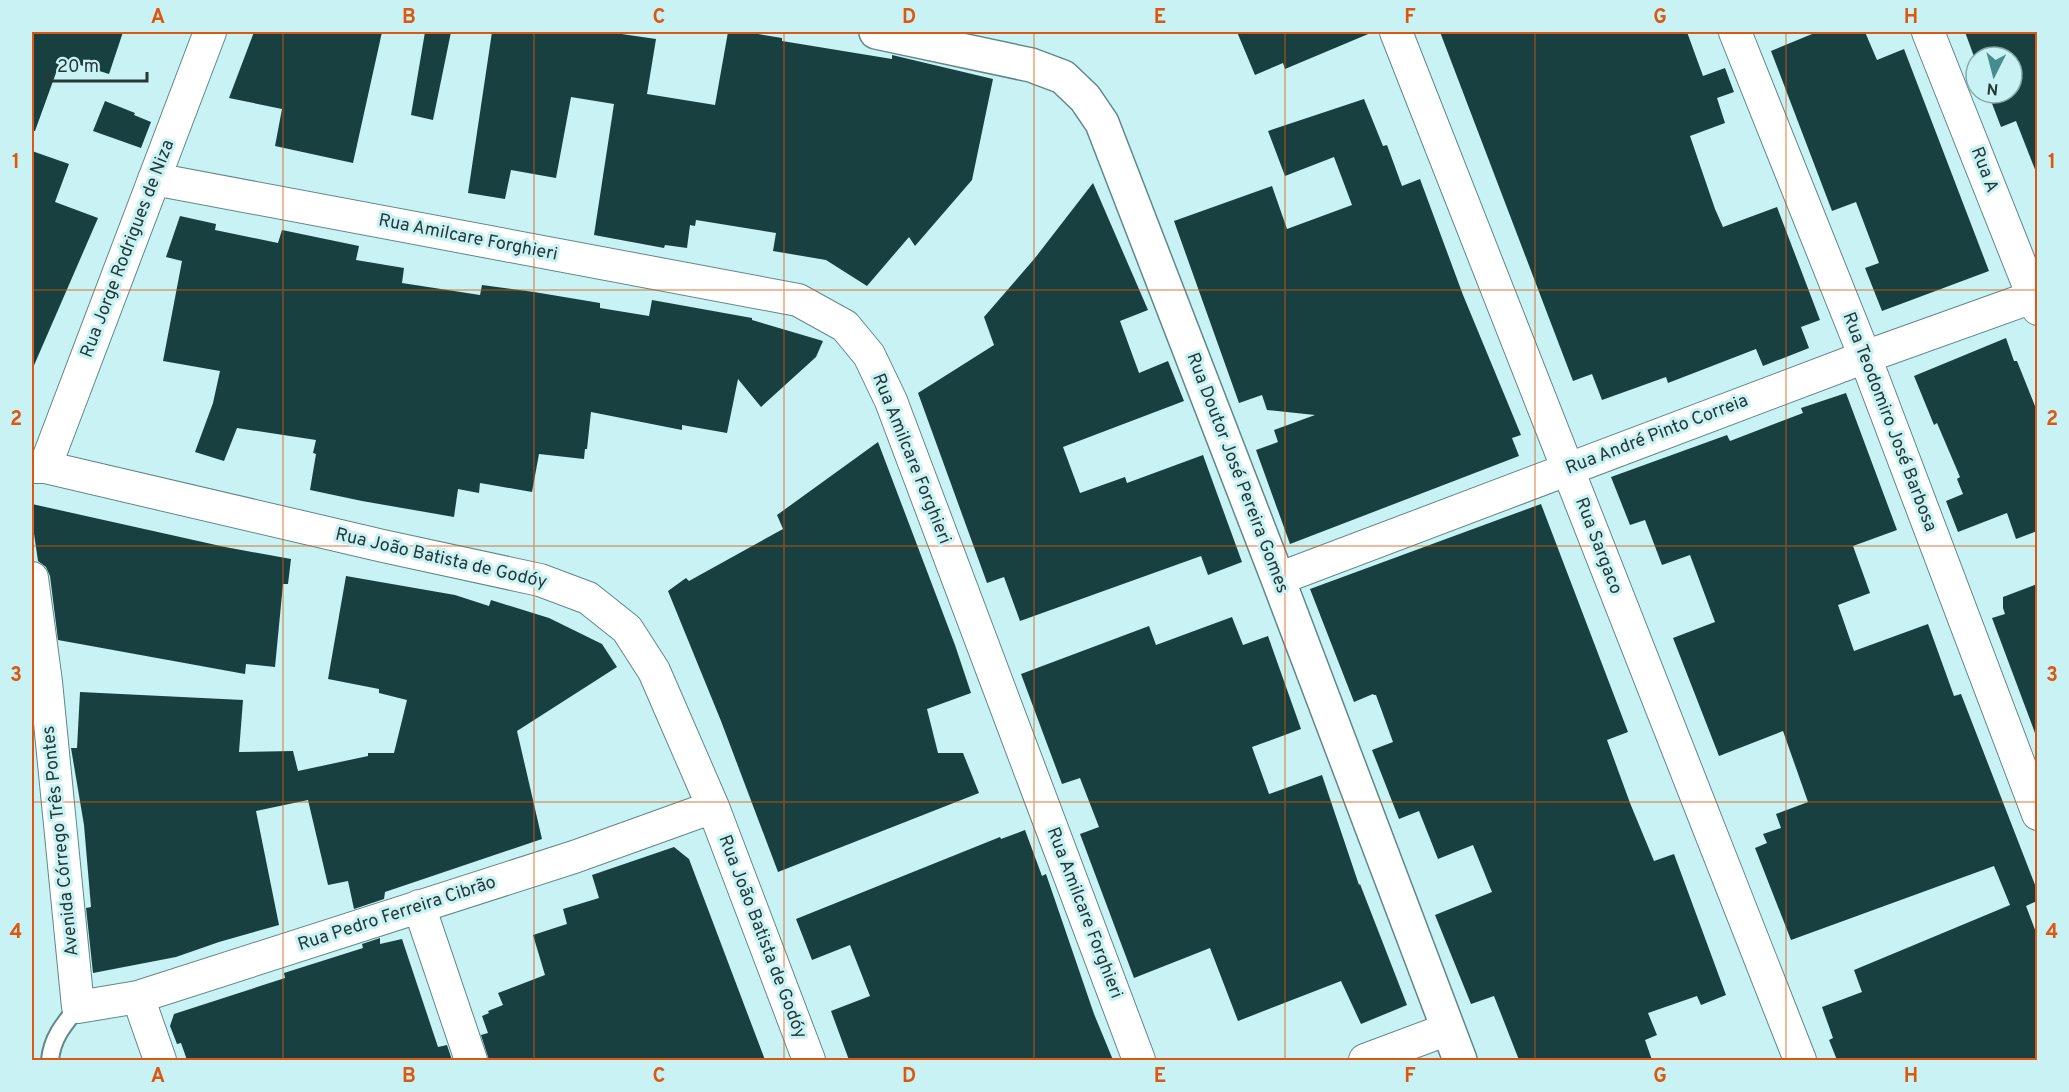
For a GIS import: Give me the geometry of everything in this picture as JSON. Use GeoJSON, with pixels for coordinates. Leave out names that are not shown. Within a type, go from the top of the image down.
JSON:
{"type":"FeatureCollection","features":[{"type":"Feature","properties":{"kind":"main road","name":"Rua Doutor José Pereira Gomes"},"geometry":{"type":"LineString","coordinates":[[876,32],[1031,64],[1063,77],[1085,98],[1102,123],[1460,1060]]}},
{"type":"Feature","properties":{"kind":"street","name":"Rua Jorge Rodrigues de Niza"},"geometry":{"type":"LineString","coordinates":[[38,467],[154,179],[210,32]]}},
{"type":"Feature","properties":{"kind":"street","name":"Rua Sargaco"},"geometry":{"type":"LineString","coordinates":[[1396,32],[1800,1060]]}},
{"type":"Feature","properties":{"kind":"street","name":"Rua Teodomiro José Barbosa"},"geometry":{"type":"LineString","coordinates":[[1735,32],[1864,357],[2037,814]]}},
{"type":"Feature","properties":{"kind":"street","name":"Rua A"},"geometry":{"type":"LineString","coordinates":[[1928,32],[2036,300]]}},
{"type":"Feature","properties":{"kind":"street","name":"Rua Amilcare Forghieri"},"geometry":{"type":"LineString","coordinates":[[154,179],[798,300],[845,326],[869,356],[891,401],[1139,1060]]}},
{"type":"Feature","properties":{"kind":"street","name":"Rua André Pinto Correia"},"geometry":{"type":"LineString","coordinates":[[1278,579],[1864,357],[2036,300]]}},
{"type":"Feature","properties":{"kind":"street","name":"Rua João Batista de Godóy"},"geometry":{"type":"LineString","coordinates":[[38,467],[540,580],[588,598],[627,629],[654,670],[713,807],[809,1060]]}},
{"type":"Feature","properties":{"kind":"street","name":"Avenida Córrego Três Pontes"},"geometry":{"type":"LineString","coordinates":[[32,578],[46,682],[78,1007]]}},
{"type":"Feature","properties":{"kind":"street","name":"Rua Pedro Ferreira Cibrão"},"geometry":{"type":"LineString","coordinates":[[78,1007],[138,997],[574,857],[713,807]]}},
{"type":"Feature","properties":{"kind":"street"},"geometry":{"type":"LineString","coordinates":[[419,906],[471,1060]]}},
{"type":"Feature","properties":{"kind":"street"},"geometry":{"type":"LineString","coordinates":[[138,997],[160,1060]]}},
{"type":"Feature","properties":{"kind":"street"},"geometry":{"type":"LineString","coordinates":[[1365,1060],[1448,1029]]}},
{"type":"Feature","properties":{"kind":"lane"},"geometry":{"type":"LineString","coordinates":[[50,1060],[51,1048],[56,1036],[78,1007]]}},
{"type":"Feature","properties":{"kind":"building"},"geometry":{"type":"Polygon","coordinates":[[[32,32],[123,32],[109,74],[61,59],[35,131],[32,131],[32,32]]]}},
{"type":"Feature","properties":{"kind":"building"},"geometry":{"type":"Polygon","coordinates":[[[254,32],[382,32],[353,163],[275,146],[282,109],[229,98],[254,32]]]}},
{"type":"Feature","properties":{"kind":"building"},"geometry":{"type":"Polygon","coordinates":[[[425,32],[451,32],[433,120],[411,115],[425,32]]]}},
{"type":"Feature","properties":{"kind":"building"},"geometry":{"type":"Polygon","coordinates":[[[492,32],[608,32],[656,39],[647,94],[715,105],[728,32],[746,32],[782,38],[782,41],[892,59],[892,55],[993,79],[972,180],[915,246],[909,237],[867,286],[826,260],[773,251],[776,233],[696,220],[695,226],[690,225],[687,248],[665,245],[664,248],[594,235],[614,104],[571,97],[556,178],[511,170],[505,199],[468,193],[492,32]]]}},
{"type":"Feature","properties":{"kind":"building"},"geometry":{"type":"Polygon","coordinates":[[[1237,32],[1373,32],[1285,69],[1283,63],[1255,75],[1237,32]]]}},
{"type":"Feature","properties":{"kind":"building"},"geometry":{"type":"Polygon","coordinates":[[[1440,32],[1687,32],[1703,76],[1725,68],[1734,92],[1717,98],[1725,123],[1690,136],[1715,209],[1723,227],[1777,207],[1820,320],[1801,327],[1809,348],[1763,366],[1756,349],[1668,383],[1666,377],[1602,400],[1592,374],[1573,381],[1440,32]]]}},
{"type":"Feature","properties":{"kind":"building"},"geometry":{"type":"Polygon","coordinates":[[[1817,32],[1865,32],[1877,60],[1904,49],[1989,271],[1882,311],[1865,268],[1879,263],[1856,202],[1832,211],[1771,51],[1817,32]]]}},
{"type":"Feature","properties":{"kind":"building"},"geometry":{"type":"Polygon","coordinates":[[[1965,32],[2037,32],[2036,172],[2016,121],[2001,127],[1993,105],[2024,105],[2024,45],[1970,45],[1965,32]]]}},
{"type":"Feature","properties":{"kind":"building"},"geometry":{"type":"Polygon","coordinates":[[[1364,99],[1383,146],[1387,145],[1402,186],[1420,179],[1463,295],[1521,435],[1512,438],[1519,456],[1290,544],[1256,450],[1278,442],[1274,430],[1315,415],[1267,410],[1262,395],[1239,403],[1174,221],[1272,186],[1287,229],[1352,205],[1334,157],[1285,176],[1268,131],[1364,99]]]}},
{"type":"Feature","properties":{"kind":"building"},"geometry":{"type":"Polygon","coordinates":[[[105,101],[151,122],[141,148],[93,131],[105,101]]]}},
{"type":"Feature","properties":{"kind":"building"},"geometry":{"type":"Polygon","coordinates":[[[32,151],[69,164],[55,202],[98,218],[32,370],[32,151]]]}},
{"type":"Feature","properties":{"kind":"building"},"geometry":{"type":"Polygon","coordinates":[[[1093,183],[1148,310],[1120,321],[1139,373],[1168,361],[1184,401],[1063,447],[1080,493],[1125,477],[1127,483],[1203,455],[1242,562],[1208,575],[1201,556],[1020,621],[1004,577],[987,583],[918,393],[994,345],[984,317],[1035,258],[1093,183]]]}},
{"type":"Feature","properties":{"kind":"building"},"geometry":{"type":"Polygon","coordinates":[[[180,216],[216,224],[215,230],[278,243],[282,230],[359,246],[356,260],[404,268],[402,283],[480,295],[482,285],[600,303],[600,308],[649,316],[652,300],[752,318],[752,320],[823,341],[816,357],[761,407],[738,379],[727,433],[682,425],[682,430],[591,412],[584,459],[539,454],[532,492],[480,483],[479,493],[458,489],[454,517],[362,501],[310,490],[316,440],[237,428],[224,461],[195,452],[213,403],[220,371],[163,361],[182,261],[166,257],[180,216]]]}},
{"type":"Feature","properties":{"kind":"building"},"geometry":{"type":"Polygon","coordinates":[[[2006,338],[2037,411],[2037,531],[2016,539],[2007,513],[1958,532],[1946,501],[1963,494],[1957,479],[1960,477],[1937,423],[1934,425],[1914,376],[2006,338]]]}},
{"type":"Feature","properties":{"kind":"building"},"geometry":{"type":"Polygon","coordinates":[[[1846,393],[1897,530],[1853,546],[1870,593],[1838,605],[1854,651],[1928,624],[1954,696],[1961,694],[2037,890],[2037,901],[2026,906],[2037,935],[2037,1060],[1837,1060],[1829,1040],[1833,1038],[1822,1007],[1862,992],[1854,970],[2010,905],[1994,866],[1791,940],[1755,848],[1767,843],[1763,834],[1781,828],[1776,814],[1808,802],[1783,731],[1719,756],[1673,638],[1715,622],[1690,555],[1662,565],[1645,520],[1630,525],[1611,477],[1727,435],[1730,441],[1803,413],[1801,408],[1846,393]]]}},
{"type":"Feature","properties":{"kind":"building"},"geometry":{"type":"Polygon","coordinates":[[[878,442],[971,693],[927,709],[938,753],[963,753],[979,793],[778,872],[721,721],[668,591],[686,578],[689,581],[783,529],[777,515],[878,442]]]}},
{"type":"Feature","properties":{"kind":"building"},"geometry":{"type":"Polygon","coordinates":[[[32,504],[225,547],[291,559],[288,584],[283,584],[275,667],[246,664],[245,674],[58,640],[50,576],[46,567],[38,561],[32,504]]]}},
{"type":"Feature","properties":{"kind":"building"},"geometry":{"type":"Polygon","coordinates":[[[1541,504],[1628,732],[1607,740],[1630,803],[1654,861],[1674,854],[1726,995],[1701,1005],[1697,996],[1648,1013],[1657,1035],[1645,1040],[1652,1060],[1519,1060],[1494,996],[1471,1004],[1435,915],[1492,892],[1473,845],[1438,859],[1419,811],[1399,819],[1372,750],[1393,742],[1376,695],[1373,694],[1354,702],[1310,589],[1541,504]]]}},
{"type":"Feature","properties":{"kind":"building"},"geometry":{"type":"Polygon","coordinates":[[[346,576],[455,595],[489,606],[491,600],[549,618],[602,644],[617,667],[517,731],[542,839],[385,892],[384,899],[354,909],[348,881],[328,885],[308,800],[256,811],[279,925],[176,957],[93,973],[86,908],[91,907],[84,825],[71,748],[77,748],[80,692],[243,700],[239,752],[293,751],[298,771],[368,756],[368,753],[394,753],[407,700],[379,693],[379,689],[328,679],[346,576]]]}},
{"type":"Feature","properties":{"kind":"building"},"geometry":{"type":"Polygon","coordinates":[[[2037,584],[2037,732],[2035,733],[1992,618],[2005,614],[2003,597],[2037,584]]]}},
{"type":"Feature","properties":{"kind":"building"},"geometry":{"type":"Polygon","coordinates":[[[1232,617],[1243,645],[1268,636],[1301,729],[1252,747],[1269,794],[1322,775],[1359,885],[1407,1005],[1361,1024],[1341,981],[1238,1021],[1210,948],[1134,978],[1080,834],[1099,827],[1080,778],[1062,784],[1021,674],[1149,626],[1156,645],[1232,617]]]}},
{"type":"Feature","properties":{"kind":"building"},"geometry":{"type":"Polygon","coordinates":[[[1025,830],[1042,876],[1046,874],[1094,1014],[1113,1060],[849,1060],[831,1011],[870,996],[850,945],[812,960],[796,919],[1000,837],[1001,839],[1025,830]]]}},
{"type":"Feature","properties":{"kind":"building"},"geometry":{"type":"Polygon","coordinates":[[[674,847],[689,859],[765,1060],[489,1060],[481,1035],[488,1033],[482,1016],[503,1005],[498,993],[545,975],[533,935],[567,924],[563,909],[599,898],[592,875],[674,847]]]}},
{"type":"Feature","properties":{"kind":"building"},"geometry":{"type":"Polygon","coordinates":[[[380,938],[380,944],[402,939],[438,1047],[447,1045],[452,1060],[187,1060],[181,1043],[177,1044],[170,1026],[174,1014],[285,978],[284,973],[363,948],[362,944],[380,938]]]}}]}
